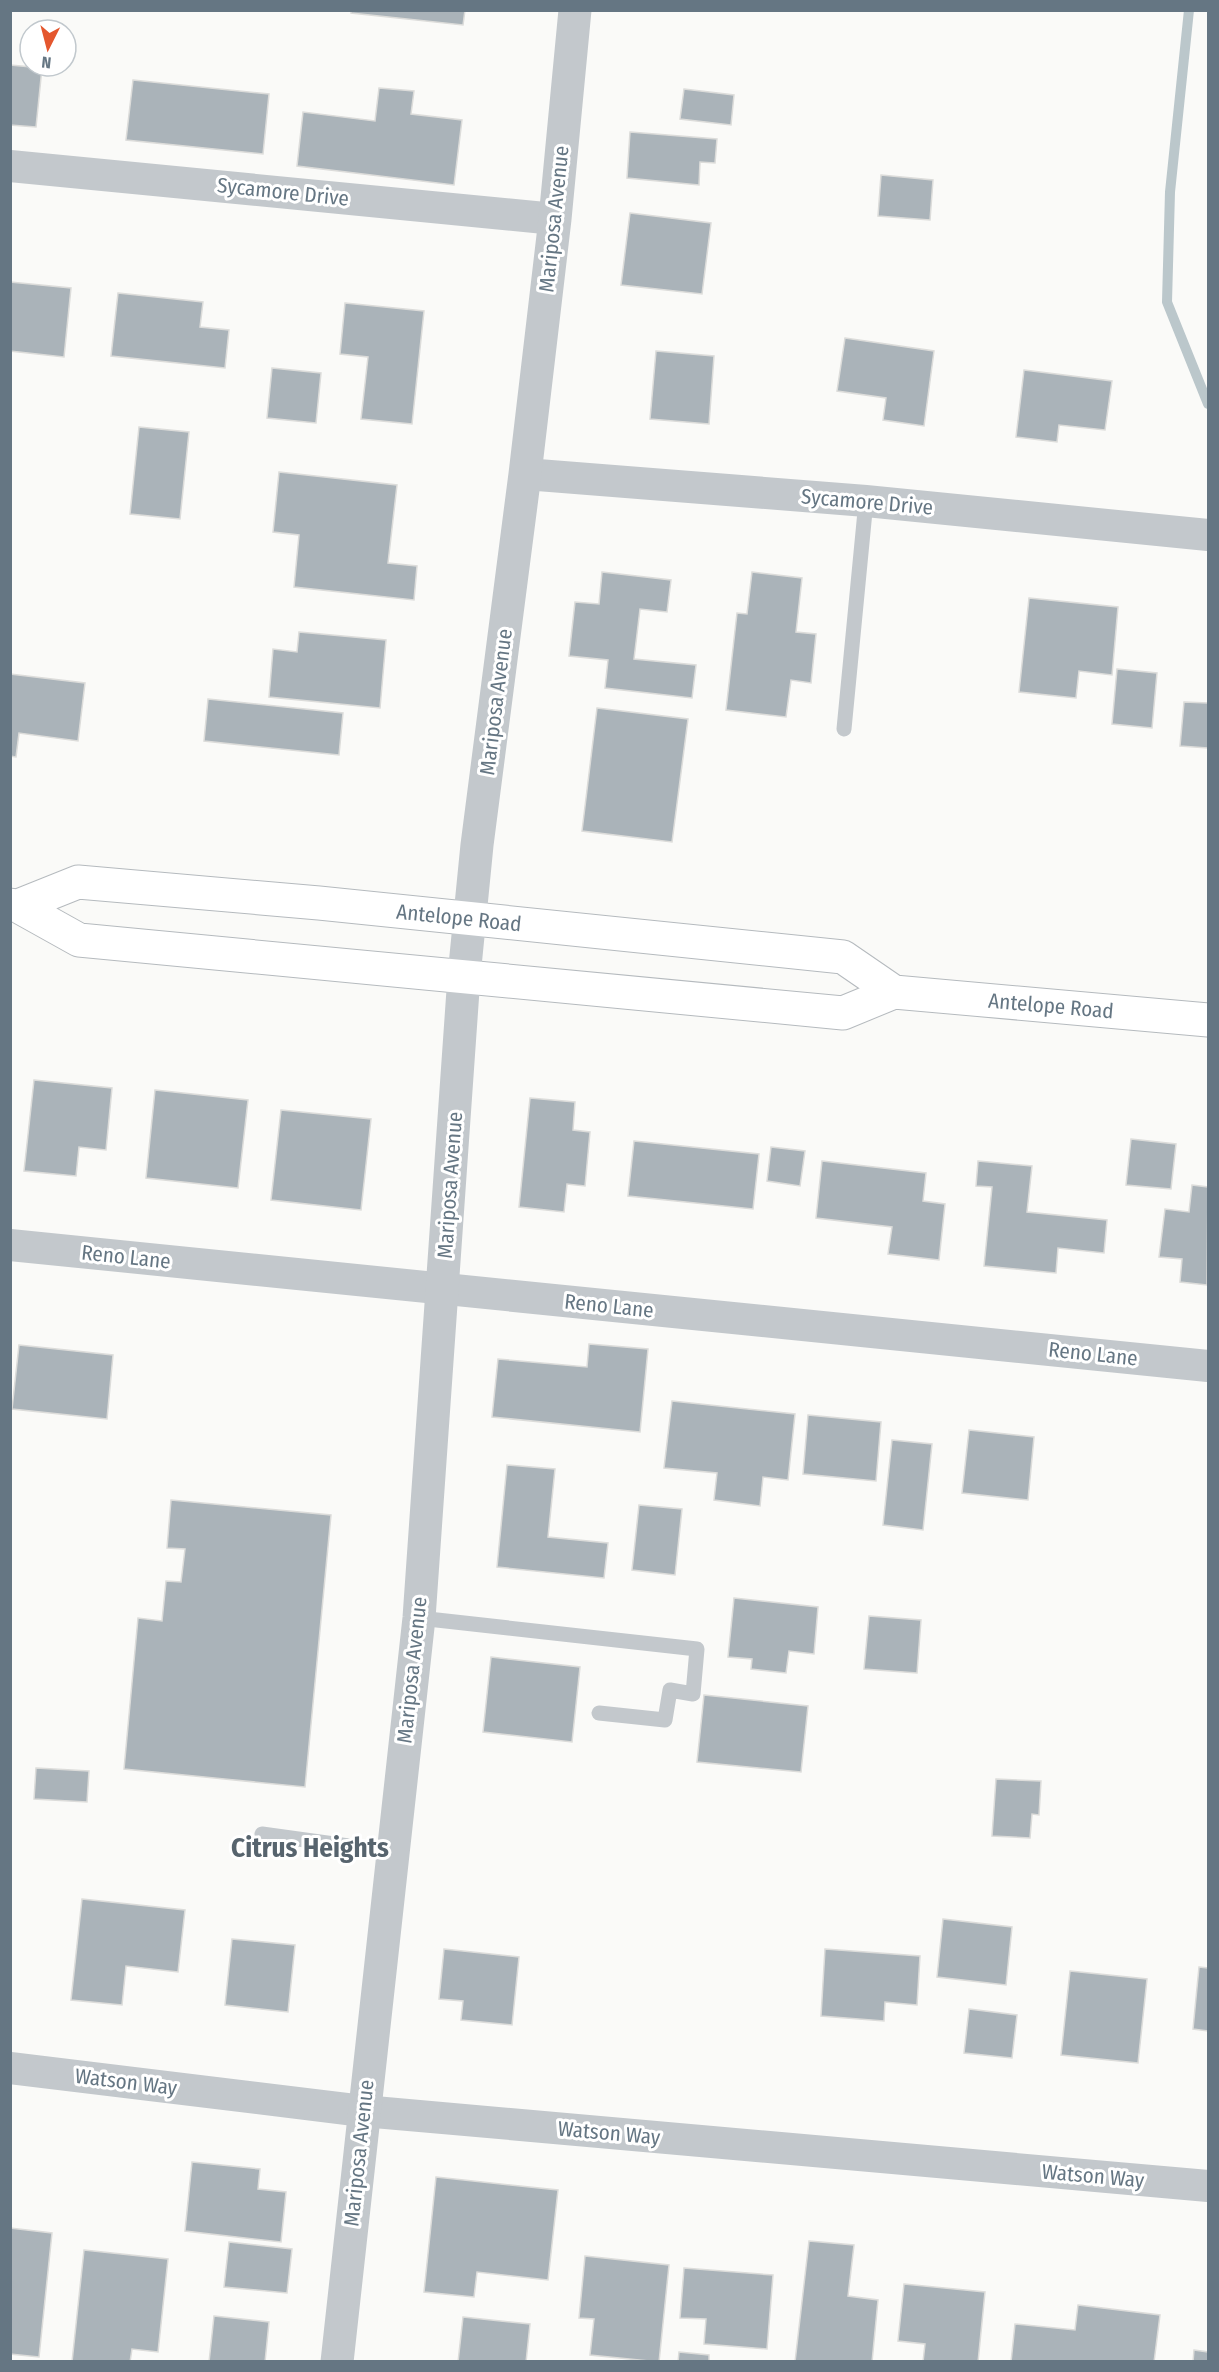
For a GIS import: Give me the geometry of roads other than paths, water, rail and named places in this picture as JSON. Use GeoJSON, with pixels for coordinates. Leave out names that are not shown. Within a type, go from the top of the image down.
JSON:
{"type":"FeatureCollection","features":[{"type":"Feature","properties":{"kind":"main road","name":"Antelope Road"},"geometry":{"type":"LineString","coordinates":[[14,905],[78,882],[319,903],[843,957],[894,992]]}},
{"type":"Feature","properties":{"kind":"main road","name":"Antelope Road"},"geometry":{"type":"LineString","coordinates":[[14,905],[79,940],[843,1013],[894,992],[1209,1020]]}},
{"type":"Feature","properties":{"kind":"street","name":"Mariposa Avenue"},"geometry":{"type":"LineString","coordinates":[[337,2361],[419,1617],[464,976],[477,845],[555,219],[575,10]]}},
{"type":"Feature","properties":{"kind":"street","name":"Sycamore Drive"},"geometry":{"type":"LineString","coordinates":[[10,166],[555,219]]}},
{"type":"Feature","properties":{"kind":"street","name":"Sycamore Drive"},"geometry":{"type":"LineString","coordinates":[[525,474],[866,501],[1209,536]]}},
{"type":"Feature","properties":{"kind":"street","name":"Reno Lane"},"geometry":{"type":"LineString","coordinates":[[10,1245],[1209,1366]]}},
{"type":"Feature","properties":{"kind":"street","name":"Watson Way"},"geometry":{"type":"LineString","coordinates":[[10,2068],[363,2111],[1209,2186]]}},
{"type":"Feature","properties":{"kind":"lane"},"geometry":{"type":"LineString","coordinates":[[844,729],[866,501]]}},
{"type":"Feature","properties":{"kind":"lane"},"geometry":{"type":"LineString","coordinates":[[419,1617],[697,1649],[693,1694],[670,1690],[665,1720],[599,1713]]}},
{"type":"Feature","properties":{"kind":"lane"},"geometry":{"type":"LineString","coordinates":[[262,1834],[392,1852]]}},
{"type":"Feature","properties":{"kind":"waterway"},"geometry":{"type":"LineString","coordinates":[[1189,10],[1170,192],[1167,302],[1208,404]]}},
{"type":"Feature","properties":{"kind":"district","name":"Citrus Heights"},"geometry":{"type":"Point","coordinates":[310,1848]}}]}
